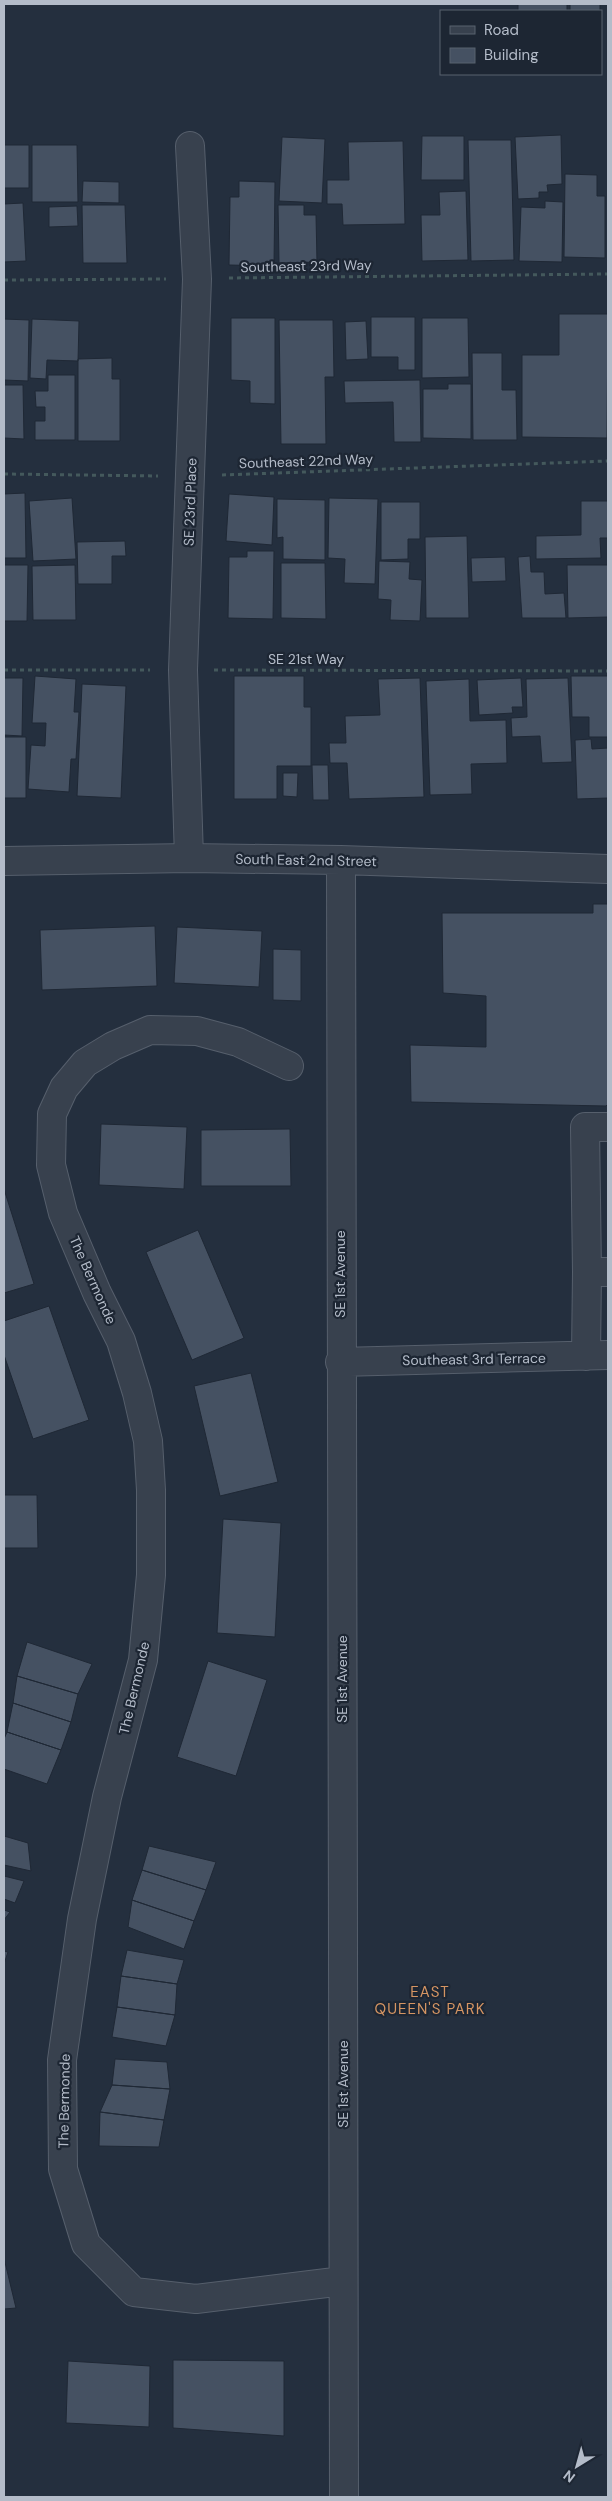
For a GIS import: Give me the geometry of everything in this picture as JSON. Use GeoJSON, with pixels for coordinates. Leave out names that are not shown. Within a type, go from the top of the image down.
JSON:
{"type":"FeatureCollection","features":[{"type":"Feature","properties":{"kind":"street","name":"SE 23rd Place"},"geometry":{"type":"LineString","coordinates":[[189,858],[183,670],[197,279],[190,146]]}},
{"type":"Feature","properties":{"kind":"street","name":"South East 2nd Street"},"geometry":{"type":"LineString","coordinates":[[4,861],[189,858],[341,860],[608,869]]}},
{"type":"Feature","properties":{"kind":"street","name":"SE 1st Avenue"},"geometry":{"type":"LineString","coordinates":[[341,860],[340,1362],[344,2497]]}},
{"type":"Feature","properties":{"kind":"street","name":"The Bermonde"},"geometry":{"type":"LineString","coordinates":[[289,1066],[238,1042],[196,1031],[150,1030],[113,1046],[85,1063],[64,1088],[52,1114],[51,1165],[63,1213],[97,1293],[121,1341],[137,1393],[148,1441],[152,1490],[151,1575],[143,1660],[107,1798],[84,1910],[62,2060],[63,2169],[86,2244],[134,2292],[196,2299],[343,2281]]}},
{"type":"Feature","properties":{"kind":"street"},"geometry":{"type":"LineString","coordinates":[[597,1356],[584,1320],[597,1272],[585,1127],[608,1127]]}},
{"type":"Feature","properties":{"kind":"street","name":"Southeast 3rd Terrace"},"geometry":{"type":"LineString","coordinates":[[340,1362],[597,1356]]}},
{"type":"Feature","properties":{"kind":"path","name":"Southeast 23rd Way"},"geometry":{"type":"LineString","coordinates":[[4,280],[608,274]]}},
{"type":"Feature","properties":{"kind":"path","name":"Southeast 22nd Way"},"geometry":{"type":"LineString","coordinates":[[4,474],[191,476],[608,460]]}},
{"type":"Feature","properties":{"kind":"path","name":"SE 21st Way"},"geometry":{"type":"LineString","coordinates":[[4,670],[608,671]]}},
{"type":"Feature","properties":{"kind":"building"},"geometry":{"type":"Polygon","coordinates":[[[518,4],[567,4],[567,10],[518,10],[518,4]]]}},
{"type":"Feature","properties":{"kind":"building"},"geometry":{"type":"Polygon","coordinates":[[[570,4],[600,4],[600,10],[570,10],[570,4]]]}},
{"type":"Feature","properties":{"kind":"building"},"geometry":{"type":"Polygon","coordinates":[[[561,135],[562,184],[547,185],[548,192],[539,192],[539,198],[518,199],[515,137],[561,135]]]}},
{"type":"Feature","properties":{"kind":"building"},"geometry":{"type":"Polygon","coordinates":[[[422,136],[464,136],[464,180],[421,180],[422,136]]]}},
{"type":"Feature","properties":{"kind":"building"},"geometry":{"type":"Polygon","coordinates":[[[282,137],[325,139],[322,203],[279,201],[282,137]]]}},
{"type":"Feature","properties":{"kind":"building"},"geometry":{"type":"Polygon","coordinates":[[[468,140],[511,140],[514,260],[471,261],[468,140]]]}},
{"type":"Feature","properties":{"kind":"building"},"geometry":{"type":"Polygon","coordinates":[[[403,141],[405,224],[343,225],[342,204],[327,204],[327,180],[349,180],[348,142],[403,141]]]}},
{"type":"Feature","properties":{"kind":"building"},"geometry":{"type":"Polygon","coordinates":[[[4,145],[29,145],[29,188],[4,188],[4,145]]]}},
{"type":"Feature","properties":{"kind":"building"},"geometry":{"type":"Polygon","coordinates":[[[32,145],[77,145],[78,202],[32,202],[32,145]]]}},
{"type":"Feature","properties":{"kind":"building"},"geometry":{"type":"Polygon","coordinates":[[[565,174],[597,175],[597,196],[605,196],[605,258],[564,257],[565,174]]]}},
{"type":"Feature","properties":{"kind":"building"},"geometry":{"type":"Polygon","coordinates":[[[83,181],[119,182],[119,203],[82,202],[83,181]]]}},
{"type":"Feature","properties":{"kind":"building"},"geometry":{"type":"Polygon","coordinates":[[[239,181],[275,182],[274,266],[229,265],[230,197],[239,197],[239,181]]]}},
{"type":"Feature","properties":{"kind":"building"},"geometry":{"type":"Polygon","coordinates":[[[466,191],[468,260],[422,261],[421,215],[440,215],[439,192],[466,191]]]}},
{"type":"Feature","properties":{"kind":"building"},"geometry":{"type":"Polygon","coordinates":[[[545,201],[563,202],[562,262],[519,261],[521,207],[545,208],[545,201]]]}},
{"type":"Feature","properties":{"kind":"building"},"geometry":{"type":"Polygon","coordinates":[[[23,203],[26,261],[4,262],[4,204],[23,203]]]}},
{"type":"Feature","properties":{"kind":"building"},"geometry":{"type":"Polygon","coordinates":[[[82,205],[125,205],[127,263],[83,263],[82,205]]]}},
{"type":"Feature","properties":{"kind":"building"},"geometry":{"type":"Polygon","coordinates":[[[278,205],[304,205],[304,215],[316,215],[317,262],[279,263],[278,205]]]}},
{"type":"Feature","properties":{"kind":"building"},"geometry":{"type":"Polygon","coordinates":[[[77,206],[78,226],[49,227],[49,207],[77,206]]]}},
{"type":"Feature","properties":{"kind":"building"},"geometry":{"type":"Polygon","coordinates":[[[559,314],[608,314],[607,438],[522,437],[522,355],[559,355],[559,314]]]}},
{"type":"Feature","properties":{"kind":"building"},"geometry":{"type":"Polygon","coordinates":[[[371,317],[415,317],[415,370],[398,370],[398,357],[371,357],[371,317]]]}},
{"type":"Feature","properties":{"kind":"building"},"geometry":{"type":"Polygon","coordinates":[[[231,318],[275,318],[275,404],[250,403],[250,381],[231,380],[231,318]]]}},
{"type":"Feature","properties":{"kind":"building"},"geometry":{"type":"Polygon","coordinates":[[[422,318],[468,318],[469,377],[422,378],[422,318]]]}},
{"type":"Feature","properties":{"kind":"building"},"geometry":{"type":"Polygon","coordinates":[[[4,319],[29,320],[28,381],[4,380],[4,319]]]}},
{"type":"Feature","properties":{"kind":"building"},"geometry":{"type":"Polygon","coordinates":[[[32,319],[79,321],[78,361],[47,360],[46,379],[30,378],[32,319]]]}},
{"type":"Feature","properties":{"kind":"building"},"geometry":{"type":"Polygon","coordinates":[[[279,320],[333,320],[334,377],[325,377],[326,444],[281,444],[279,320]]]}},
{"type":"Feature","properties":{"kind":"building"},"geometry":{"type":"Polygon","coordinates":[[[366,321],[368,359],[346,360],[345,322],[366,321]]]}},
{"type":"Feature","properties":{"kind":"building"},"geometry":{"type":"Polygon","coordinates":[[[472,353],[502,353],[502,390],[516,390],[517,440],[473,440],[472,353]]]}},
{"type":"Feature","properties":{"kind":"building"},"geometry":{"type":"Polygon","coordinates":[[[112,358],[112,379],[120,379],[120,441],[78,441],[78,359],[112,358]]]}},
{"type":"Feature","properties":{"kind":"building"},"geometry":{"type":"Polygon","coordinates":[[[48,375],[75,375],[75,440],[35,440],[35,421],[45,421],[45,407],[36,407],[35,391],[48,391],[48,375]]]}},
{"type":"Feature","properties":{"kind":"building"},"geometry":{"type":"Polygon","coordinates":[[[420,380],[421,442],[394,442],[393,402],[345,403],[344,381],[420,380]]]}},
{"type":"Feature","properties":{"kind":"building"},"geometry":{"type":"Polygon","coordinates":[[[448,384],[471,384],[471,439],[423,438],[423,389],[448,389],[448,384]]]}},
{"type":"Feature","properties":{"kind":"building"},"geometry":{"type":"Polygon","coordinates":[[[4,385],[23,385],[24,439],[4,438],[4,385]]]}},
{"type":"Feature","properties":{"kind":"building"},"geometry":{"type":"Polygon","coordinates":[[[25,493],[26,558],[4,558],[4,494],[25,493]]]}},
{"type":"Feature","properties":{"kind":"building"},"geometry":{"type":"Polygon","coordinates":[[[229,494],[274,497],[272,545],[226,541],[229,494]]]}},
{"type":"Feature","properties":{"kind":"building"},"geometry":{"type":"Polygon","coordinates":[[[72,498],[76,559],[33,561],[29,501],[72,498]]]}},
{"type":"Feature","properties":{"kind":"building"},"geometry":{"type":"Polygon","coordinates":[[[329,498],[378,499],[375,584],[344,583],[345,559],[328,558],[329,498]]]}},
{"type":"Feature","properties":{"kind":"building"},"geometry":{"type":"Polygon","coordinates":[[[277,499],[325,500],[325,560],[283,559],[283,537],[277,538],[277,499]]]}},
{"type":"Feature","properties":{"kind":"building"},"geometry":{"type":"Polygon","coordinates":[[[581,501],[608,501],[608,538],[600,538],[601,558],[536,559],[536,536],[581,535],[581,501]]]}},
{"type":"Feature","properties":{"kind":"building"},"geometry":{"type":"Polygon","coordinates":[[[381,502],[420,502],[420,539],[408,539],[408,559],[381,560],[381,502]]]}},
{"type":"Feature","properties":{"kind":"building"},"geometry":{"type":"Polygon","coordinates":[[[467,536],[469,618],[426,618],[425,537],[467,536]]]}},
{"type":"Feature","properties":{"kind":"building"},"geometry":{"type":"Polygon","coordinates":[[[125,541],[126,556],[112,556],[112,584],[78,584],[77,542],[125,541]]]}},
{"type":"Feature","properties":{"kind":"building"},"geometry":{"type":"Polygon","coordinates":[[[247,551],[274,551],[273,619],[228,618],[229,557],[247,557],[247,551]]]}},
{"type":"Feature","properties":{"kind":"building"},"geometry":{"type":"Polygon","coordinates":[[[530,556],[531,572],[544,572],[545,594],[564,593],[566,618],[522,618],[518,557],[530,556]]]}},
{"type":"Feature","properties":{"kind":"building"},"geometry":{"type":"Polygon","coordinates":[[[505,557],[506,581],[472,582],[471,558],[505,557]]]}},
{"type":"Feature","properties":{"kind":"building"},"geometry":{"type":"Polygon","coordinates":[[[379,561],[410,562],[409,579],[422,580],[420,621],[390,620],[391,600],[378,599],[379,561]]]}},
{"type":"Feature","properties":{"kind":"building"},"geometry":{"type":"Polygon","coordinates":[[[281,563],[325,563],[326,619],[281,618],[281,563]]]}},
{"type":"Feature","properties":{"kind":"building"},"geometry":{"type":"Polygon","coordinates":[[[4,565],[28,565],[27,621],[4,621],[4,565]]]}},
{"type":"Feature","properties":{"kind":"building"},"geometry":{"type":"Polygon","coordinates":[[[75,565],[76,620],[33,620],[32,566],[75,565]]]}},
{"type":"Feature","properties":{"kind":"building"},"geometry":{"type":"Polygon","coordinates":[[[567,565],[608,565],[608,617],[568,618],[567,565]]]}},
{"type":"Feature","properties":{"kind":"building"},"geometry":{"type":"Polygon","coordinates":[[[35,676],[76,679],[74,712],[79,712],[76,759],[71,759],[69,792],[28,789],[31,745],[45,746],[46,723],[32,723],[35,676]]]}},
{"type":"Feature","properties":{"kind":"building"},"geometry":{"type":"Polygon","coordinates":[[[234,676],[304,676],[304,707],[311,707],[311,766],[277,766],[277,799],[234,799],[234,676]]]}},
{"type":"Feature","properties":{"kind":"building"},"geometry":{"type":"Polygon","coordinates":[[[571,676],[608,676],[608,737],[589,737],[589,717],[572,717],[571,676]]]}},
{"type":"Feature","properties":{"kind":"building"},"geometry":{"type":"Polygon","coordinates":[[[4,678],[23,678],[22,736],[4,735],[4,678]]]}},
{"type":"Feature","properties":{"kind":"building"},"geometry":{"type":"Polygon","coordinates":[[[420,678],[424,797],[349,799],[347,763],[330,763],[329,743],[346,743],[345,716],[380,715],[378,679],[420,678]]]}},
{"type":"Feature","properties":{"kind":"building"},"geometry":{"type":"Polygon","coordinates":[[[521,678],[523,707],[512,707],[513,713],[479,715],[477,680],[521,678]]]}},
{"type":"Feature","properties":{"kind":"building"},"geometry":{"type":"Polygon","coordinates":[[[568,678],[572,762],[542,763],[540,736],[512,737],[511,718],[527,717],[526,679],[568,678]]]}},
{"type":"Feature","properties":{"kind":"building"},"geometry":{"type":"Polygon","coordinates":[[[469,679],[470,721],[506,720],[507,763],[471,764],[472,794],[430,795],[426,681],[469,679]]]}},
{"type":"Feature","properties":{"kind":"building"},"geometry":{"type":"Polygon","coordinates":[[[82,684],[126,686],[121,798],[77,796],[82,684]]]}},
{"type":"Feature","properties":{"kind":"building"},"geometry":{"type":"Polygon","coordinates":[[[4,737],[26,737],[26,798],[4,798],[4,737]]]}},
{"type":"Feature","properties":{"kind":"building"},"geometry":{"type":"Polygon","coordinates":[[[591,739],[592,749],[608,748],[608,798],[577,799],[575,740],[591,739]]]}},
{"type":"Feature","properties":{"kind":"building"},"geometry":{"type":"Polygon","coordinates":[[[312,765],[328,765],[329,800],[313,800],[312,765]]]}},
{"type":"Feature","properties":{"kind":"building"},"geometry":{"type":"Polygon","coordinates":[[[283,773],[298,773],[297,797],[283,796],[283,773]]]}},
{"type":"Feature","properties":{"kind":"building"},"geometry":{"type":"Polygon","coordinates":[[[593,904],[608,904],[608,1104],[606,1106],[411,1102],[410,1045],[486,1047],[486,996],[443,993],[442,913],[593,913],[593,904]]]}},
{"type":"Feature","properties":{"kind":"building"},"geometry":{"type":"Polygon","coordinates":[[[155,926],[157,986],[42,990],[40,930],[155,926]]]}},
{"type":"Feature","properties":{"kind":"building"},"geometry":{"type":"Polygon","coordinates":[[[177,927],[262,931],[259,987],[174,983],[177,927]]]}},
{"type":"Feature","properties":{"kind":"building"},"geometry":{"type":"Polygon","coordinates":[[[273,949],[301,950],[301,1001],[273,1000],[273,949]]]}},
{"type":"Feature","properties":{"kind":"building"},"geometry":{"type":"Polygon","coordinates":[[[101,1124],[187,1127],[184,1189],[99,1185],[101,1124]]]}},
{"type":"Feature","properties":{"kind":"building"},"geometry":{"type":"Polygon","coordinates":[[[290,1129],[291,1186],[201,1186],[201,1130],[290,1129]]]}},
{"type":"Feature","properties":{"kind":"building"},"geometry":{"type":"Polygon","coordinates":[[[4,1189],[34,1284],[4,1293],[4,1189]]]}},
{"type":"Feature","properties":{"kind":"building"},"geometry":{"type":"Polygon","coordinates":[[[198,1230],[244,1338],[192,1360],[146,1252],[198,1230]]]}},
{"type":"Feature","properties":{"kind":"building"},"geometry":{"type":"Polygon","coordinates":[[[49,1306],[89,1420],[33,1439],[4,1355],[4,1321],[49,1306]]]}},
{"type":"Feature","properties":{"kind":"building"},"geometry":{"type":"Polygon","coordinates":[[[251,1373],[278,1482],[220,1496],[194,1386],[251,1373]]]}},
{"type":"Feature","properties":{"kind":"building"},"geometry":{"type":"Polygon","coordinates":[[[4,1495],[37,1495],[38,1548],[4,1548],[4,1495]]]}},
{"type":"Feature","properties":{"kind":"building"},"geometry":{"type":"Polygon","coordinates":[[[223,1519],[281,1523],[275,1637],[217,1633],[223,1519]]]}},
{"type":"Feature","properties":{"kind":"building"},"geometry":{"type":"Polygon","coordinates":[[[27,1642],[92,1664],[78,1694],[17,1676],[27,1642]]]}},
{"type":"Feature","properties":{"kind":"building"},"geometry":{"type":"Polygon","coordinates":[[[208,1661],[267,1680],[236,1776],[177,1757],[208,1661]]]}},
{"type":"Feature","properties":{"kind":"building"},"geometry":{"type":"Polygon","coordinates":[[[17,1676],[78,1694],[71,1722],[13,1703],[17,1676]]]}},
{"type":"Feature","properties":{"kind":"building"},"geometry":{"type":"Polygon","coordinates":[[[13,1703],[71,1722],[61,1750],[7,1732],[13,1703]]]}},
{"type":"Feature","properties":{"kind":"building"},"geometry":{"type":"Polygon","coordinates":[[[7,1732],[61,1750],[47,1784],[4,1769],[4,1739],[7,1732]]]}},
{"type":"Feature","properties":{"kind":"building"},"geometry":{"type":"Polygon","coordinates":[[[4,1836],[28,1843],[31,1871],[4,1865],[4,1836]]]}},
{"type":"Feature","properties":{"kind":"building"},"geometry":{"type":"Polygon","coordinates":[[[149,1846],[216,1862],[206,1890],[142,1870],[149,1846]]]}},
{"type":"Feature","properties":{"kind":"building"},"geometry":{"type":"Polygon","coordinates":[[[142,1870],[206,1890],[194,1921],[132,1900],[142,1870]]]}},
{"type":"Feature","properties":{"kind":"building"},"geometry":{"type":"Polygon","coordinates":[[[4,1876],[24,1881],[15,1903],[4,1899],[4,1876]]]}},
{"type":"Feature","properties":{"kind":"building"},"geometry":{"type":"Polygon","coordinates":[[[132,1900],[194,1921],[184,1949],[128,1927],[132,1900]]]}},
{"type":"Feature","properties":{"kind":"building"},"geometry":{"type":"Polygon","coordinates":[[[4,1910],[10,1912],[4,1920],[4,1910]]]}},
{"type":"Feature","properties":{"kind":"building"},"geometry":{"type":"Polygon","coordinates":[[[127,1950],[184,1960],[177,1984],[121,1976],[127,1950]]]}},
{"type":"Feature","properties":{"kind":"building"},"geometry":{"type":"Polygon","coordinates":[[[4,1951],[8,1952],[4,1964],[4,1951]]]}},
{"type":"Feature","properties":{"kind":"building"},"geometry":{"type":"Polygon","coordinates":[[[121,1976],[177,1984],[175,2015],[117,2007],[121,1976]]]}},
{"type":"Feature","properties":{"kind":"building"},"geometry":{"type":"Polygon","coordinates":[[[117,2007],[175,2015],[166,2046],[112,2037],[117,2007]]]}},
{"type":"Feature","properties":{"kind":"building"},"geometry":{"type":"Polygon","coordinates":[[[115,2059],[167,2062],[170,2089],[112,2085],[115,2059]]]}},
{"type":"Feature","properties":{"kind":"building"},"geometry":{"type":"Polygon","coordinates":[[[112,2085],[170,2089],[164,2120],[100,2112],[112,2085]]]}},
{"type":"Feature","properties":{"kind":"building"},"geometry":{"type":"Polygon","coordinates":[[[100,2112],[164,2120],[159,2147],[99,2146],[100,2112]]]}},
{"type":"Feature","properties":{"kind":"building"},"geometry":{"type":"Polygon","coordinates":[[[4,2258],[16,2308],[4,2309],[4,2258]]]}},
{"type":"Feature","properties":{"kind":"building"},"geometry":{"type":"Polygon","coordinates":[[[173,2360],[284,2361],[284,2436],[173,2428],[173,2360]]]}},
{"type":"Feature","properties":{"kind":"building"},"geometry":{"type":"Polygon","coordinates":[[[68,2361],[150,2366],[149,2427],[66,2423],[68,2361]]]}},
{"type":"Feature","properties":{"kind":"district","name":"EAST QUEEN'S PARK"},"geometry":{"type":"Point","coordinates":[430,2000]}}]}
